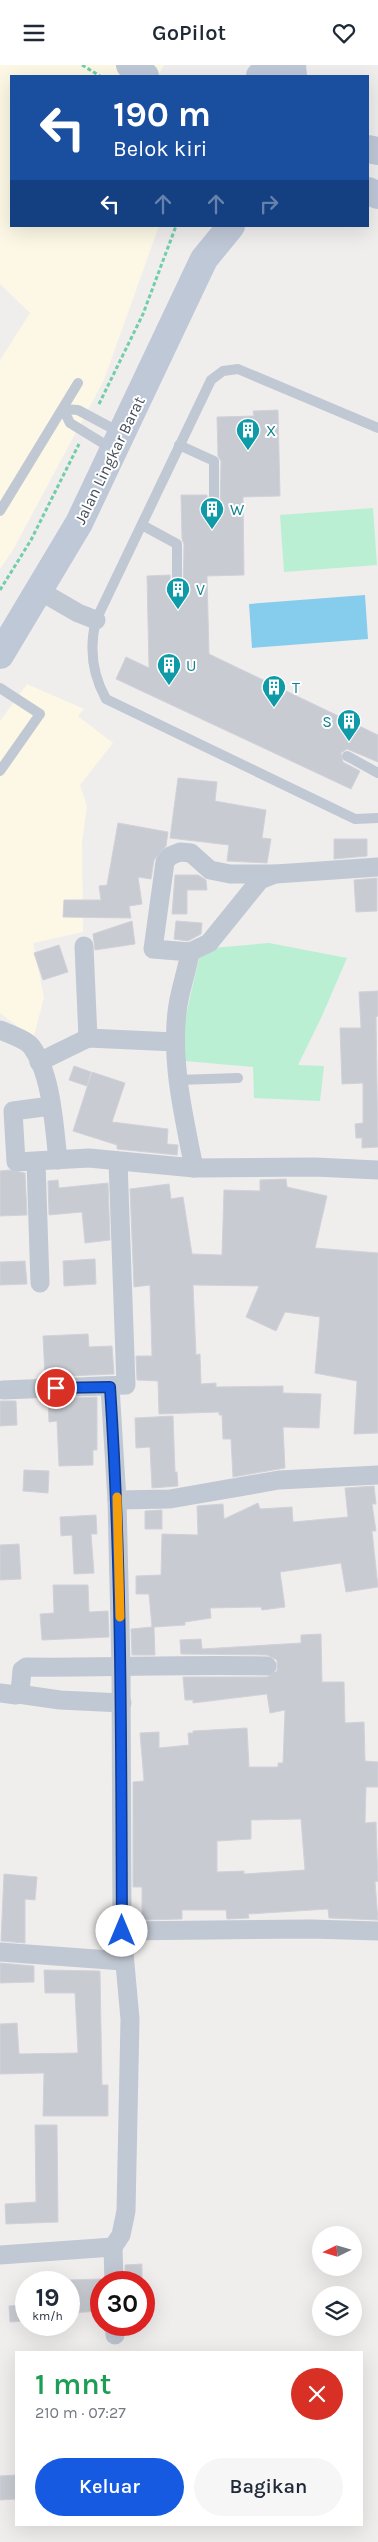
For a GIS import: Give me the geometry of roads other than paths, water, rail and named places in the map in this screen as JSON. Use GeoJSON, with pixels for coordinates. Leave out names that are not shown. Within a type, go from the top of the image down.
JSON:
{"type":"FeatureCollection","features":[{"type":"Feature","properties":{"kind":"street"},"geometry":{"type":"LineString","coordinates":[[130,65],[144,75]]}},
{"type":"Feature","properties":{"kind":"street"},"geometry":{"type":"LineString","coordinates":[[261,75],[270,65]]}},
{"type":"Feature","properties":{"kind":"street","name":"Jalan Lingkar Barat"},"geometry":{"type":"LineString","coordinates":[[204,259],[206,227]]}},
{"type":"Feature","properties":{"kind":"street","name":"Jalan Lingkar Barat"},"geometry":{"type":"LineString","coordinates":[[0,655],[79,523],[204,259],[230,227]]}},
{"type":"Feature","properties":{"kind":"street"},"geometry":{"type":"LineString","coordinates":[[40,591],[78,613],[96,620]]}},
{"type":"Feature","properties":{"kind":"street"},"geometry":{"type":"LineString","coordinates":[[276,874],[260,880],[209,943],[190,952],[153,949],[165,862],[170,856],[180,852],[191,853],[203,865],[220,873],[276,874],[316,869],[378,867]]}},
{"type":"Feature","properties":{"kind":"street"},"geometry":{"type":"LineString","coordinates":[[84,947],[88,1038]]}},
{"type":"Feature","properties":{"kind":"street"},"geometry":{"type":"LineString","coordinates":[[190,952],[177,1011],[175,1042],[178,1080],[194,1168]]}},
{"type":"Feature","properties":{"kind":"street"},"geometry":{"type":"LineString","coordinates":[[0,1030],[30,1045],[39,1061],[51,1106],[58,1160]]}},
{"type":"Feature","properties":{"kind":"street"},"geometry":{"type":"LineString","coordinates":[[39,1061],[88,1038],[175,1042]]}},
{"type":"Feature","properties":{"kind":"street"},"geometry":{"type":"LineString","coordinates":[[51,1106],[13,1111],[16,1162],[89,1158],[194,1168],[315,1167],[378,1170]]}},
{"type":"Feature","properties":{"kind":"street"},"geometry":{"type":"LineString","coordinates":[[3,1390],[126,1385],[118,1161]]}},
{"type":"Feature","properties":{"kind":"street"},"geometry":{"type":"LineString","coordinates":[[36,1162],[40,1283]]}},
{"type":"Feature","properties":{"kind":"street"},"geometry":{"type":"LineString","coordinates":[[110,1387],[117,1500],[122,1703],[122,1931],[123,1961],[130,2019],[126,2211],[121,2235],[113,2247],[114,2271]]}},
{"type":"Feature","properties":{"kind":"street"},"geometry":{"type":"LineString","coordinates":[[117,1500],[170,1499],[279,1480],[378,1475]]}},
{"type":"Feature","properties":{"kind":"street"},"geometry":{"type":"LineString","coordinates":[[122,1703],[60,1700],[9,1694],[23,1667],[121,1668],[192,1664],[267,1666]]}},
{"type":"Feature","properties":{"kind":"street"},"geometry":{"type":"LineString","coordinates":[[122,1931],[310,1929],[378,1931]]}},
{"type":"Feature","properties":{"kind":"street"},"geometry":{"type":"LineString","coordinates":[[0,1952],[123,1961]]}},
{"type":"Feature","properties":{"kind":"street"},"geometry":{"type":"LineString","coordinates":[[0,2255],[113,2247]]}},
{"type":"Feature","properties":{"kind":"lane"},"geometry":{"type":"LineString","coordinates":[[378,428],[238,369],[223,371],[211,380],[179,445],[96,620],[91,640],[95,679],[106,699],[355,819],[378,818]]}},
{"type":"Feature","properties":{"kind":"lane"},"geometry":{"type":"LineString","coordinates":[[0,511],[78,383]]}},
{"type":"Feature","properties":{"kind":"lane"},"geometry":{"type":"LineString","coordinates":[[63,409],[78,409],[118,442]]}},
{"type":"Feature","properties":{"kind":"lane"},"geometry":{"type":"LineString","coordinates":[[63,409],[70,423],[118,442]]}},
{"type":"Feature","properties":{"kind":"lane"},"geometry":{"type":"LineString","coordinates":[[179,445],[214,461],[214,511]]}},
{"type":"Feature","properties":{"kind":"lane"},"geometry":{"type":"LineString","coordinates":[[142,525],[177,544],[177,589]]}},
{"type":"Feature","properties":{"kind":"lane"},"geometry":{"type":"LineString","coordinates":[[0,688],[40,714],[0,771]]}},
{"type":"Feature","properties":{"kind":"lane"},"geometry":{"type":"LineString","coordinates":[[347,756],[378,773]]}},
{"type":"Feature","properties":{"kind":"lane"},"geometry":{"type":"LineString","coordinates":[[178,1080],[238,1078]]}},
{"type":"Feature","properties":{"kind":"water"},"geometry":{"type":"Polygon","coordinates":[[[365,595],[368,639],[252,648],[249,604],[365,595]]]}},
{"type":"Feature","properties":{"kind":"place","name":"X"},"geometry":{"type":"Point","coordinates":[248,451]}},
{"type":"Feature","properties":{"kind":"place","name":"W"},"geometry":{"type":"Point","coordinates":[212,530]}},
{"type":"Feature","properties":{"kind":"place","name":"V"},"geometry":{"type":"Point","coordinates":[178,610]}},
{"type":"Feature","properties":{"kind":"place","name":"U"},"geometry":{"type":"Point","coordinates":[169,686]}},
{"type":"Feature","properties":{"kind":"place","name":"T"},"geometry":{"type":"Point","coordinates":[274,708]}},
{"type":"Feature","properties":{"kind":"place","name":"S"},"geometry":{"type":"Point","coordinates":[349,742]}}]}
